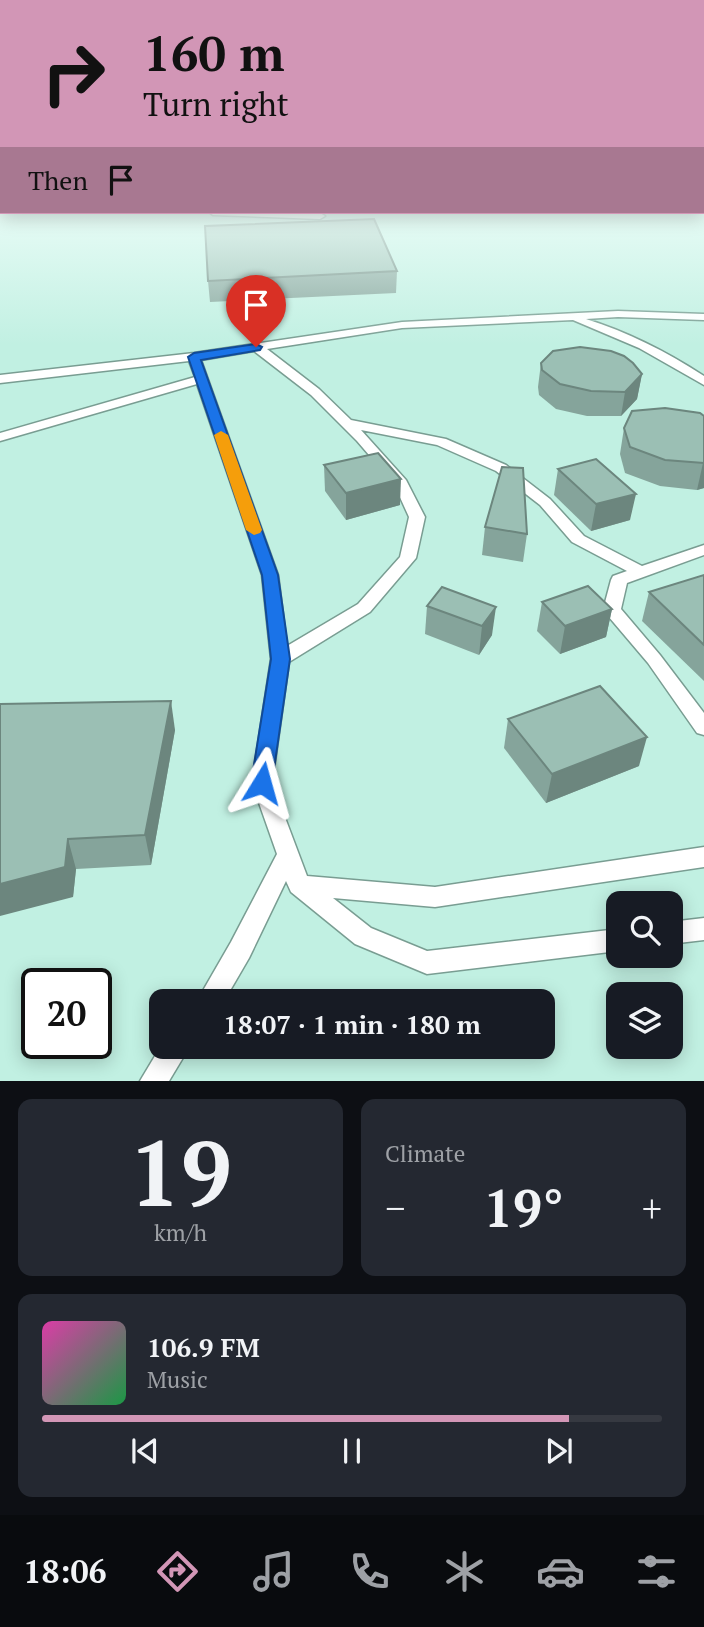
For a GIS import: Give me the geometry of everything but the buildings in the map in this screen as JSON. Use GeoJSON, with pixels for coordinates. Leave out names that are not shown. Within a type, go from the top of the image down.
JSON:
{"type":"FeatureCollection","features":[{"type":"Feature","properties":{"kind":"lane"},"geometry":{"type":"LineString","coordinates":[[0,379],[194,357],[402,325],[618,314],[704,317]]}},
{"type":"Feature","properties":{"kind":"lane"},"geometry":{"type":"LineString","coordinates":[[565,316],[613,330],[655,349],[704,381]]}},
{"type":"Feature","properties":{"kind":"lane"},"geometry":{"type":"LineString","coordinates":[[256,347],[315,392],[347,423],[401,483],[417,517],[408,558],[364,608],[280,659]]}},
{"type":"Feature","properties":{"kind":"lane"},"geometry":{"type":"LineString","coordinates":[[194,357],[270,575],[280,659],[262,783],[299,885],[363,936],[427,963],[606,941]]}},
{"type":"Feature","properties":{"kind":"lane"},"geometry":{"type":"LineString","coordinates":[[0,437],[201,379]]}},
{"type":"Feature","properties":{"kind":"lane"},"geometry":{"type":"LineString","coordinates":[[347,423],[442,442],[501,468],[545,502],[578,539],[642,572]]}},
{"type":"Feature","properties":{"kind":"lane"},"geometry":{"type":"LineString","coordinates":[[704,550],[619,580],[611,610],[654,659],[704,728]]}},
{"type":"Feature","properties":{"kind":"lane"},"geometry":{"type":"LineString","coordinates":[[217,989],[240,950],[288,854]]}},
{"type":"Feature","properties":{"kind":"lane"},"geometry":{"type":"LineString","coordinates":[[299,885],[435,897],[704,857]]}},
{"type":"Feature","properties":{"kind":"lane"},"geometry":{"type":"LineString","coordinates":[[683,931],[704,929]]}},
{"type":"Feature","properties":{"kind":"lane"},"geometry":{"type":"LineString","coordinates":[[153,1081],[168,1059]]}},
{"type":"Feature","properties":{"kind":"shaded area"},"geometry":{"type":"Polygon","coordinates":[[[0,243],[704,243],[704,1081],[0,1081],[0,243]]]}},
{"type":"Feature","properties":{"kind":"slow traffic"},"geometry":{"type":"LineString","coordinates":[[221,435],[254,530]]}},
{"type":"Feature","properties":{"kind":"route"},"geometry":{"type":"LineString","coordinates":[[256,347],[194,357],[270,575],[280,659],[262,783]]}}]}
